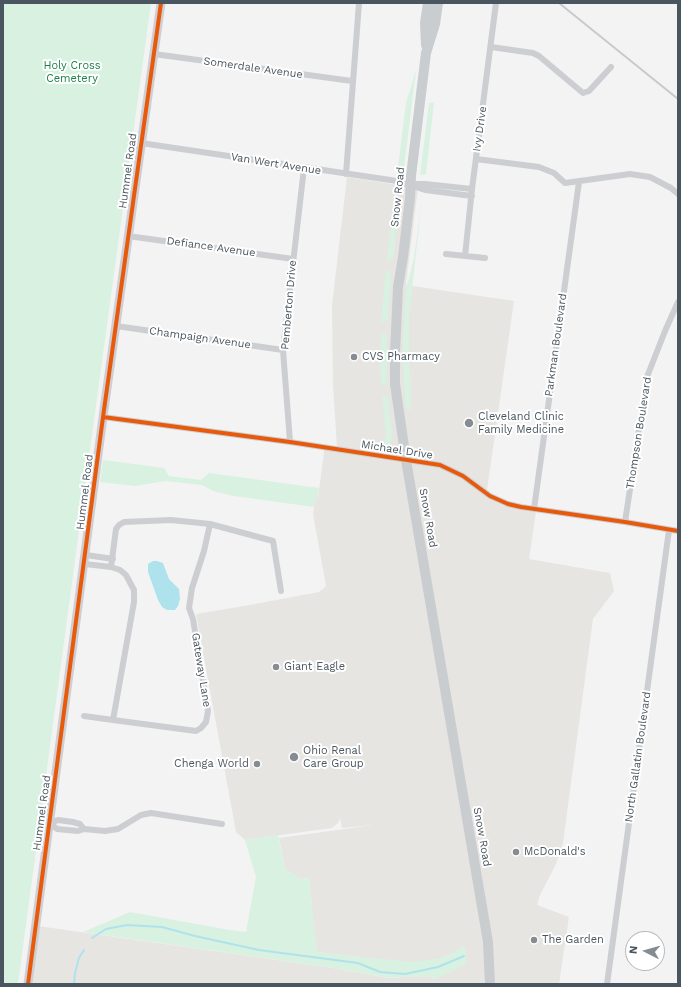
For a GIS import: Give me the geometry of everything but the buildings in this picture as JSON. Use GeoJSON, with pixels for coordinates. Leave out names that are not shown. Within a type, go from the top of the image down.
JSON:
{"type":"FeatureCollection","features":[{"type":"Feature","properties":{"kind":"main road","name":"Snow Road"},"geometry":{"type":"LineString","coordinates":[[428,3],[425,23],[426,52],[403,257],[398,287],[394,353],[395,384],[406,460],[488,942],[490,984]]}},
{"type":"Feature","properties":{"kind":"main road","name":"Snow Road"},"geometry":{"type":"LineString","coordinates":[[426,52],[435,24],[438,3]]}},
{"type":"Feature","properties":{"kind":"street","name":"Hummel Road"},"geometry":{"type":"LineString","coordinates":[[28,984],[103,417],[161,3]]}},
{"type":"Feature","properties":{"kind":"street"},"geometry":{"type":"LineString","coordinates":[[346,174],[359,3]]}},
{"type":"Feature","properties":{"kind":"street","name":"Ivy Drive"},"geometry":{"type":"LineString","coordinates":[[465,256],[472,189],[496,3]]}},
{"type":"Feature","properties":{"kind":"street"},"geometry":{"type":"LineString","coordinates":[[491,47],[533,53],[539,56],[583,93],[589,91],[611,67]]}},
{"type":"Feature","properties":{"kind":"street","name":"Somerdale Avenue"},"geometry":{"type":"LineString","coordinates":[[154,54],[352,81]]}},
{"type":"Feature","properties":{"kind":"street","name":"Van Wert Avenue"},"geometry":{"type":"LineString","coordinates":[[141,143],[397,181],[411,184],[425,190],[472,196]]}},
{"type":"Feature","properties":{"kind":"street"},"geometry":{"type":"LineString","coordinates":[[476,159],[539,167],[554,173],[565,183],[630,174],[650,177],[678,194]]}},
{"type":"Feature","properties":{"kind":"street","name":"Pemberton Drive"},"geometry":{"type":"LineString","coordinates":[[290,442],[283,350],[304,168]]}},
{"type":"Feature","properties":{"kind":"street","name":"Parkman Boulevard"},"geometry":{"type":"LineString","coordinates":[[534,509],[579,182]]}},
{"type":"Feature","properties":{"kind":"street","name":"Van Wert Avenue"},"geometry":{"type":"LineString","coordinates":[[411,184],[426,184],[472,189]]}},
{"type":"Feature","properties":{"kind":"street","name":"Defiance Avenue"},"geometry":{"type":"LineString","coordinates":[[128,236],[293,259]]}},
{"type":"Feature","properties":{"kind":"street"},"geometry":{"type":"LineString","coordinates":[[446,254],[485,258]]}},
{"type":"Feature","properties":{"kind":"street","name":"Thompson Boulevard"},"geometry":{"type":"LineString","coordinates":[[624,522],[647,377],[678,302]]}},
{"type":"Feature","properties":{"kind":"street","name":"Champaign Avenue"},"geometry":{"type":"LineString","coordinates":[[116,326],[283,350]]}},
{"type":"Feature","properties":{"kind":"street","name":"Michael Drive"},"geometry":{"type":"LineString","coordinates":[[103,417],[290,442],[406,460],[445,468],[463,476],[498,500],[521,507],[624,522],[678,532]]}},
{"type":"Feature","properties":{"kind":"street"},"geometry":{"type":"LineString","coordinates":[[111,567],[116,529],[124,522],[171,520],[210,524],[273,541],[282,591]]}},
{"type":"Feature","properties":{"kind":"street","name":"Gateway Lane"},"geometry":{"type":"LineString","coordinates":[[84,716],[196,731],[206,722],[208,711],[206,698],[192,619],[188,608],[210,524]]}},
{"type":"Feature","properties":{"kind":"street","name":"North Gallatin Boulevard"},"geometry":{"type":"LineString","coordinates":[[606,984],[669,530]]}},
{"type":"Feature","properties":{"kind":"street"},"geometry":{"type":"LineString","coordinates":[[85,559],[112,559]]}},
{"type":"Feature","properties":{"kind":"street"},"geometry":{"type":"LineString","coordinates":[[85,559],[120,570],[126,574],[134,590],[134,602],[113,720]]}},
{"type":"Feature","properties":{"kind":"street"},"geometry":{"type":"LineString","coordinates":[[50,823],[58,820],[73,822],[80,824],[84,829],[99,831],[124,826],[141,815],[151,813],[222,824]]}},
{"type":"Feature","properties":{"kind":"shaded area"},"geometry":{"type":"Polygon","coordinates":[[[347,177],[418,188],[406,285],[514,301],[486,497],[502,505],[520,510],[536,512],[529,559],[610,573],[614,591],[593,619],[563,843],[556,864],[540,895],[537,905],[569,917],[559,984],[31,984],[38,926],[333,968],[389,978],[419,976],[436,979],[438,960],[407,963],[316,952],[309,878],[301,879],[285,869],[279,838],[374,825],[342,828],[340,818],[338,823],[332,828],[245,840],[236,832],[196,614],[319,592],[326,586],[313,514],[315,498],[318,498],[325,445],[337,447],[333,385],[332,305],[347,177]]]}},
{"type":"Feature","properties":{"kind":"green space","name":"Holy Cross Cemetery"},"geometry":{"type":"Polygon","coordinates":[[[3,3],[151,3],[18,984],[3,984],[3,3]]]}},
{"type":"Feature","properties":{"kind":"green space"},"geometry":{"type":"Polygon","coordinates":[[[416,70],[404,168],[401,174],[396,170],[398,167],[406,103],[416,70]]]}},
{"type":"Feature","properties":{"kind":"green space"},"geometry":{"type":"Polygon","coordinates":[[[434,102],[426,174],[420,175],[429,103],[434,102]]]}},
{"type":"Feature","properties":{"kind":"green space"},"geometry":{"type":"Polygon","coordinates":[[[422,199],[409,321],[411,410],[406,407],[403,336],[406,289],[414,258],[422,199]]]}},
{"type":"Feature","properties":{"kind":"green space"},"geometry":{"type":"Polygon","coordinates":[[[392,218],[397,222],[393,259],[387,262],[392,218]]]}},
{"type":"Feature","properties":{"kind":"green space"},"geometry":{"type":"Polygon","coordinates":[[[386,269],[391,274],[388,320],[381,322],[386,269]]]}},
{"type":"Feature","properties":{"kind":"green space"},"geometry":{"type":"Polygon","coordinates":[[[381,332],[387,335],[387,383],[381,386],[380,363],[381,332]]]}},
{"type":"Feature","properties":{"kind":"green space"},"geometry":{"type":"Polygon","coordinates":[[[382,395],[388,397],[392,435],[390,447],[383,446],[386,435],[382,395]]]}},
{"type":"Feature","properties":{"kind":"green space"},"geometry":{"type":"Polygon","coordinates":[[[103,460],[164,468],[169,476],[201,480],[209,473],[319,488],[318,498],[315,498],[314,507],[234,496],[213,491],[202,485],[165,481],[135,486],[100,482],[103,460]]]}},
{"type":"Feature","properties":{"kind":"green space"},"geometry":{"type":"Polygon","coordinates":[[[278,835],[285,869],[301,879],[309,878],[317,952],[411,962],[436,959],[451,954],[459,948],[466,947],[466,964],[436,979],[419,976],[389,978],[333,968],[83,932],[130,912],[246,932],[256,877],[245,840],[278,835]]]}},
{"type":"Feature","properties":{"kind":"water"},"geometry":{"type":"Polygon","coordinates":[[[153,561],[163,563],[169,579],[179,589],[180,599],[175,610],[167,610],[162,607],[158,600],[148,572],[148,564],[153,561]]]}},
{"type":"Feature","properties":{"kind":"waterway"},"geometry":{"type":"LineString","coordinates":[[92,938],[106,929],[127,925],[162,927],[259,950],[358,963],[380,972],[405,974],[438,967],[464,956]]}},
{"type":"Feature","properties":{"kind":"waterway"},"geometry":{"type":"LineString","coordinates":[[74,984],[79,958],[84,950]]}},
{"type":"Feature","properties":{"kind":"railway"},"geometry":{"type":"LineString","coordinates":[[559,3],[678,99]]}},
{"type":"Feature","properties":{"kind":"cycle path"},"geometry":{"type":"LineString","coordinates":[[28,984],[103,417],[161,3]]}},
{"type":"Feature","properties":{"kind":"cycle path"},"geometry":{"type":"LineString","coordinates":[[103,417],[290,442],[440,465],[463,476],[490,496],[508,504],[678,531]]}},
{"type":"Feature","properties":{"kind":"place","name":"CVS Pharmacy"},"geometry":{"type":"Point","coordinates":[354,357]}},
{"type":"Feature","properties":{"kind":"place","name":"Cleveland Clinic Family Medicine"},"geometry":{"type":"Point","coordinates":[469,423]}},
{"type":"Feature","properties":{"kind":"place","name":"Giant Eagle"},"geometry":{"type":"Point","coordinates":[276,667]}},
{"type":"Feature","properties":{"kind":"place","name":"Ohio Renal Care Group"},"geometry":{"type":"Point","coordinates":[294,757]}},
{"type":"Feature","properties":{"kind":"place","name":"Chenga World"},"geometry":{"type":"Point","coordinates":[257,764]}},
{"type":"Feature","properties":{"kind":"place","name":"McDonald's"},"geometry":{"type":"Point","coordinates":[516,852]}},
{"type":"Feature","properties":{"kind":"place","name":"The Garden"},"geometry":{"type":"Point","coordinates":[534,940]}}]}
